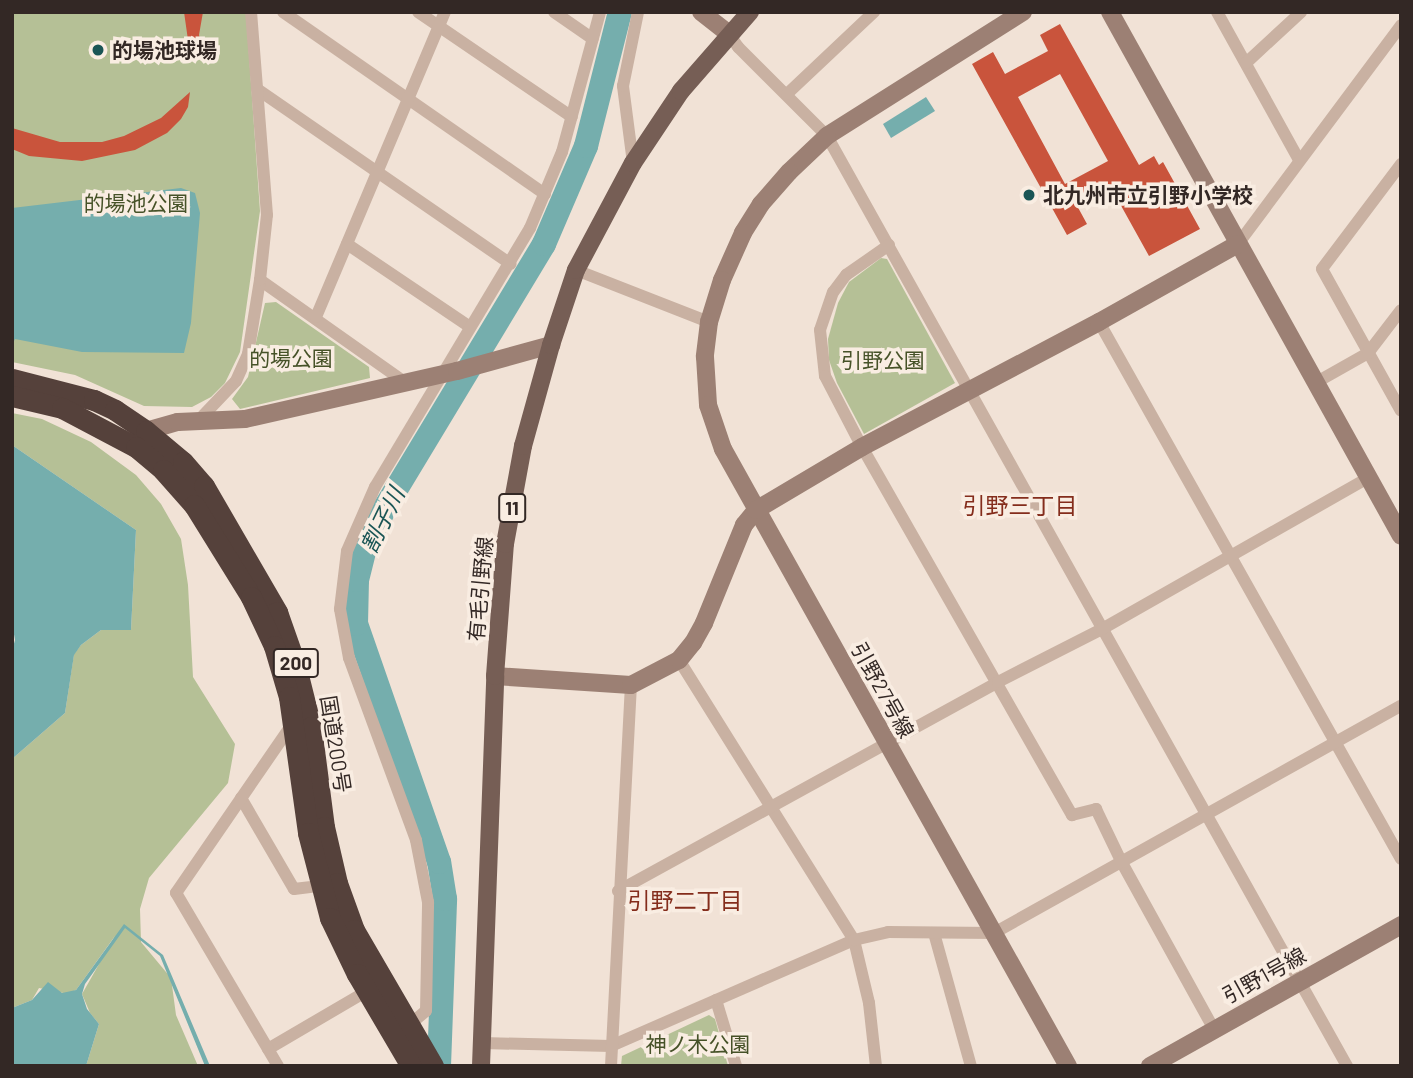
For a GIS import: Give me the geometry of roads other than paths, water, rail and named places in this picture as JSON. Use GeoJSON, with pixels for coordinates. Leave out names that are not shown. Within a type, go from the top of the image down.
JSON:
{"type":"FeatureCollection","features":[{"type":"Feature","properties":{"kind":"highway","name":"国道200号"},"geometry":{"type":"LineString","coordinates":[[12,379],[94,400],[141,439],[163,470],[194,505],[251,597],[278,657],[294,722],[308,833],[320,886],[341,943],[367,991],[424,1064]]}},
{"type":"Feature","properties":{"kind":"highway","name":"国道200号"},"geometry":{"type":"LineString","coordinates":[[12,396],[62,408],[141,439],[183,462],[204,486],[278,612],[296,663],[312,727],[324,827],[337,883],[354,930],[408,1026],[424,1064]]}},
{"type":"Feature","properties":{"kind":"main road","name":"有毛引野線"},"geometry":{"type":"LineString","coordinates":[[481,1066],[495,676],[506,544],[523,446],[551,345],[576,270],[633,163],[681,91],[750,12]]}},
{"type":"Feature","properties":{"kind":"street"},"geometry":{"type":"LineString","coordinates":[[198,421],[236,381],[248,354],[260,280],[267,215],[251,12]]}},
{"type":"Feature","properties":{"kind":"street"},"geometry":{"type":"LineString","coordinates":[[283,12],[545,194]]}},
{"type":"Feature","properties":{"kind":"street"},"geometry":{"type":"LineString","coordinates":[[418,12],[572,117]]}},
{"type":"Feature","properties":{"kind":"street"},"geometry":{"type":"LineString","coordinates":[[316,317],[445,12]]}},
{"type":"Feature","properties":{"kind":"street"},"geometry":{"type":"LineString","coordinates":[[554,12],[593,39]]}},
{"type":"Feature","properties":{"kind":"street"},"geometry":{"type":"LineString","coordinates":[[408,1026],[426,1011],[428,902],[416,840],[349,658],[340,609],[347,551],[375,487],[451,372],[470,327],[511,264],[545,194],[572,117],[600,12]]}},
{"type":"Feature","properties":{"kind":"street"},"geometry":{"type":"LineString","coordinates":[[633,163],[623,86],[638,12]]}},
{"type":"Feature","properties":{"kind":"street"},"geometry":{"type":"LineString","coordinates":[[701,12],[729,33],[738,47],[827,136],[1347,1066]]}},
{"type":"Feature","properties":{"kind":"street"},"geometry":{"type":"LineString","coordinates":[[787,94],[874,12]]}},
{"type":"Feature","properties":{"kind":"street","name":"引野27号線"},"geometry":{"type":"LineString","coordinates":[[1023,12],[827,136],[789,172],[761,204],[743,233],[722,280],[709,322],[705,357],[708,405],[723,449],[1068,1066]]}},
{"type":"Feature","properties":{"kind":"street"},"geometry":{"type":"LineString","coordinates":[[1110,12],[1401,536]]}},
{"type":"Feature","properties":{"kind":"street"},"geometry":{"type":"LineString","coordinates":[[1217,12],[1299,160]]}},
{"type":"Feature","properties":{"kind":"street"},"geometry":{"type":"LineString","coordinates":[[1246,63],[1301,12]]}},
{"type":"Feature","properties":{"kind":"street"},"geometry":{"type":"LineString","coordinates":[[495,676],[631,684],[679,660],[694,643],[744,525],[756,510],[862,447],[1099,322],[1238,244],[1401,26]]}},
{"type":"Feature","properties":{"kind":"street"},"geometry":{"type":"LineString","coordinates":[[257,89],[511,264]]}},
{"type":"Feature","properties":{"kind":"street"},"geometry":{"type":"LineString","coordinates":[[1401,164],[1322,269],[1401,411]]}},
{"type":"Feature","properties":{"kind":"street"},"geometry":{"type":"LineString","coordinates":[[347,244],[470,327]]}},
{"type":"Feature","properties":{"kind":"street"},"geometry":{"type":"LineString","coordinates":[[888,245],[846,275],[833,292],[820,330],[825,376],[862,447],[1072,815],[1096,809],[1121,861],[1213,1028]]}},
{"type":"Feature","properties":{"kind":"street"},"geometry":{"type":"LineString","coordinates":[[576,270],[709,322]]}},
{"type":"Feature","properties":{"kind":"street"},"geometry":{"type":"LineString","coordinates":[[260,280],[316,317],[403,382]]}},
{"type":"Feature","properties":{"kind":"street"},"geometry":{"type":"LineString","coordinates":[[1315,383],[1368,353],[1401,310]]}},
{"type":"Feature","properties":{"kind":"street"},"geometry":{"type":"LineString","coordinates":[[1099,322],[1401,859]]}},
{"type":"Feature","properties":{"kind":"street"},"geometry":{"type":"LineString","coordinates":[[141,439],[178,422],[245,419],[451,372],[551,345]]}},
{"type":"Feature","properties":{"kind":"street"},"geometry":{"type":"LineString","coordinates":[[618,891],[998,682],[1102,629],[1368,478]]}},
{"type":"Feature","properties":{"kind":"street"},"geometry":{"type":"LineString","coordinates":[[679,660],[854,940],[869,1003],[876,1066]]}},
{"type":"Feature","properties":{"kind":"street"},"geometry":{"type":"LineString","coordinates":[[611,1066],[618,891],[631,684]]}},
{"type":"Feature","properties":{"kind":"street"},"geometry":{"type":"LineString","coordinates":[[482,1043],[611,1046],[854,940],[888,932],[994,933],[1401,706]]}},
{"type":"Feature","properties":{"kind":"street"},"geometry":{"type":"LineString","coordinates":[[278,1066],[176,893],[294,722]]}},
{"type":"Feature","properties":{"kind":"street"},"geometry":{"type":"LineString","coordinates":[[241,798],[294,889],[320,886]]}},
{"type":"Feature","properties":{"kind":"street","name":"引野1号線"},"geometry":{"type":"LineString","coordinates":[[1150,1066],[1170,1061],[1213,1028],[1401,925]]}},
{"type":"Feature","properties":{"kind":"street"},"geometry":{"type":"LineString","coordinates":[[934,933],[971,1066]]}},
{"type":"Feature","properties":{"kind":"street"},"geometry":{"type":"LineString","coordinates":[[268,1048],[367,991]]}},
{"type":"Feature","properties":{"kind":"street"},"geometry":{"type":"LineString","coordinates":[[716,1000],[736,1066]]}},
{"type":"Feature","properties":{"kind":"water"},"geometry":{"type":"Polygon","coordinates":[[[926,97],[935,111],[891,138],[883,124],[926,97]]]}},
{"type":"Feature","properties":{"kind":"water"},"geometry":{"type":"Polygon","coordinates":[[[181,188],[195,193],[200,213],[191,323],[184,353],[82,352],[15,339],[12,345],[12,208],[181,188]]]}},
{"type":"Feature","properties":{"kind":"water"},"geometry":{"type":"Polygon","coordinates":[[[12,445],[136,530],[131,630],[101,630],[81,645],[74,655],[65,713],[12,759],[12,651],[15,640],[12,623],[12,445]]]}},
{"type":"Feature","properties":{"kind":"water"},"geometry":{"type":"Polygon","coordinates":[[[124,924],[163,955],[210,1066],[205,1066],[160,956],[125,928],[85,984],[82,994],[87,1009],[99,1024],[86,1066],[12,1066],[12,1008],[32,1000],[48,982],[62,993],[76,990],[124,924]]]}},
{"type":"Feature","properties":{"kind":"waterway","name":"割子川"},"geometry":{"type":"LineString","coordinates":[[439,1066],[445,899],[439,862],[356,624],[357,580],[365,547],[386,506],[544,244],[586,146],[620,12]]}},
{"type":"Feature","properties":{"kind":"place","name":"的場池球場"},"geometry":{"type":"Point","coordinates":[98,50]}},
{"type":"Feature","properties":{"kind":"place","name":"北九州市立引野小学校"},"geometry":{"type":"Point","coordinates":[1029,195]}},
{"type":"Feature","properties":{"kind":"district","name":"引野三丁目"},"geometry":{"type":"Point","coordinates":[1020,505]}},
{"type":"Feature","properties":{"kind":"district","name":"引野二丁目"},"geometry":{"type":"Point","coordinates":[685,900]}},
{"type":"Feature","properties":{"kind":"park label","name":"的場池公園"},"geometry":{"type":"Point","coordinates":[136,203]}},
{"type":"Feature","properties":{"kind":"park label","name":"的場公園"},"geometry":{"type":"Point","coordinates":[291,358]}},
{"type":"Feature","properties":{"kind":"park label","name":"引野公園"},"geometry":{"type":"Point","coordinates":[883,360]}},
{"type":"Feature","properties":{"kind":"park label","name":"神ノ木公園"},"geometry":{"type":"Point","coordinates":[698,1044]}}]}
